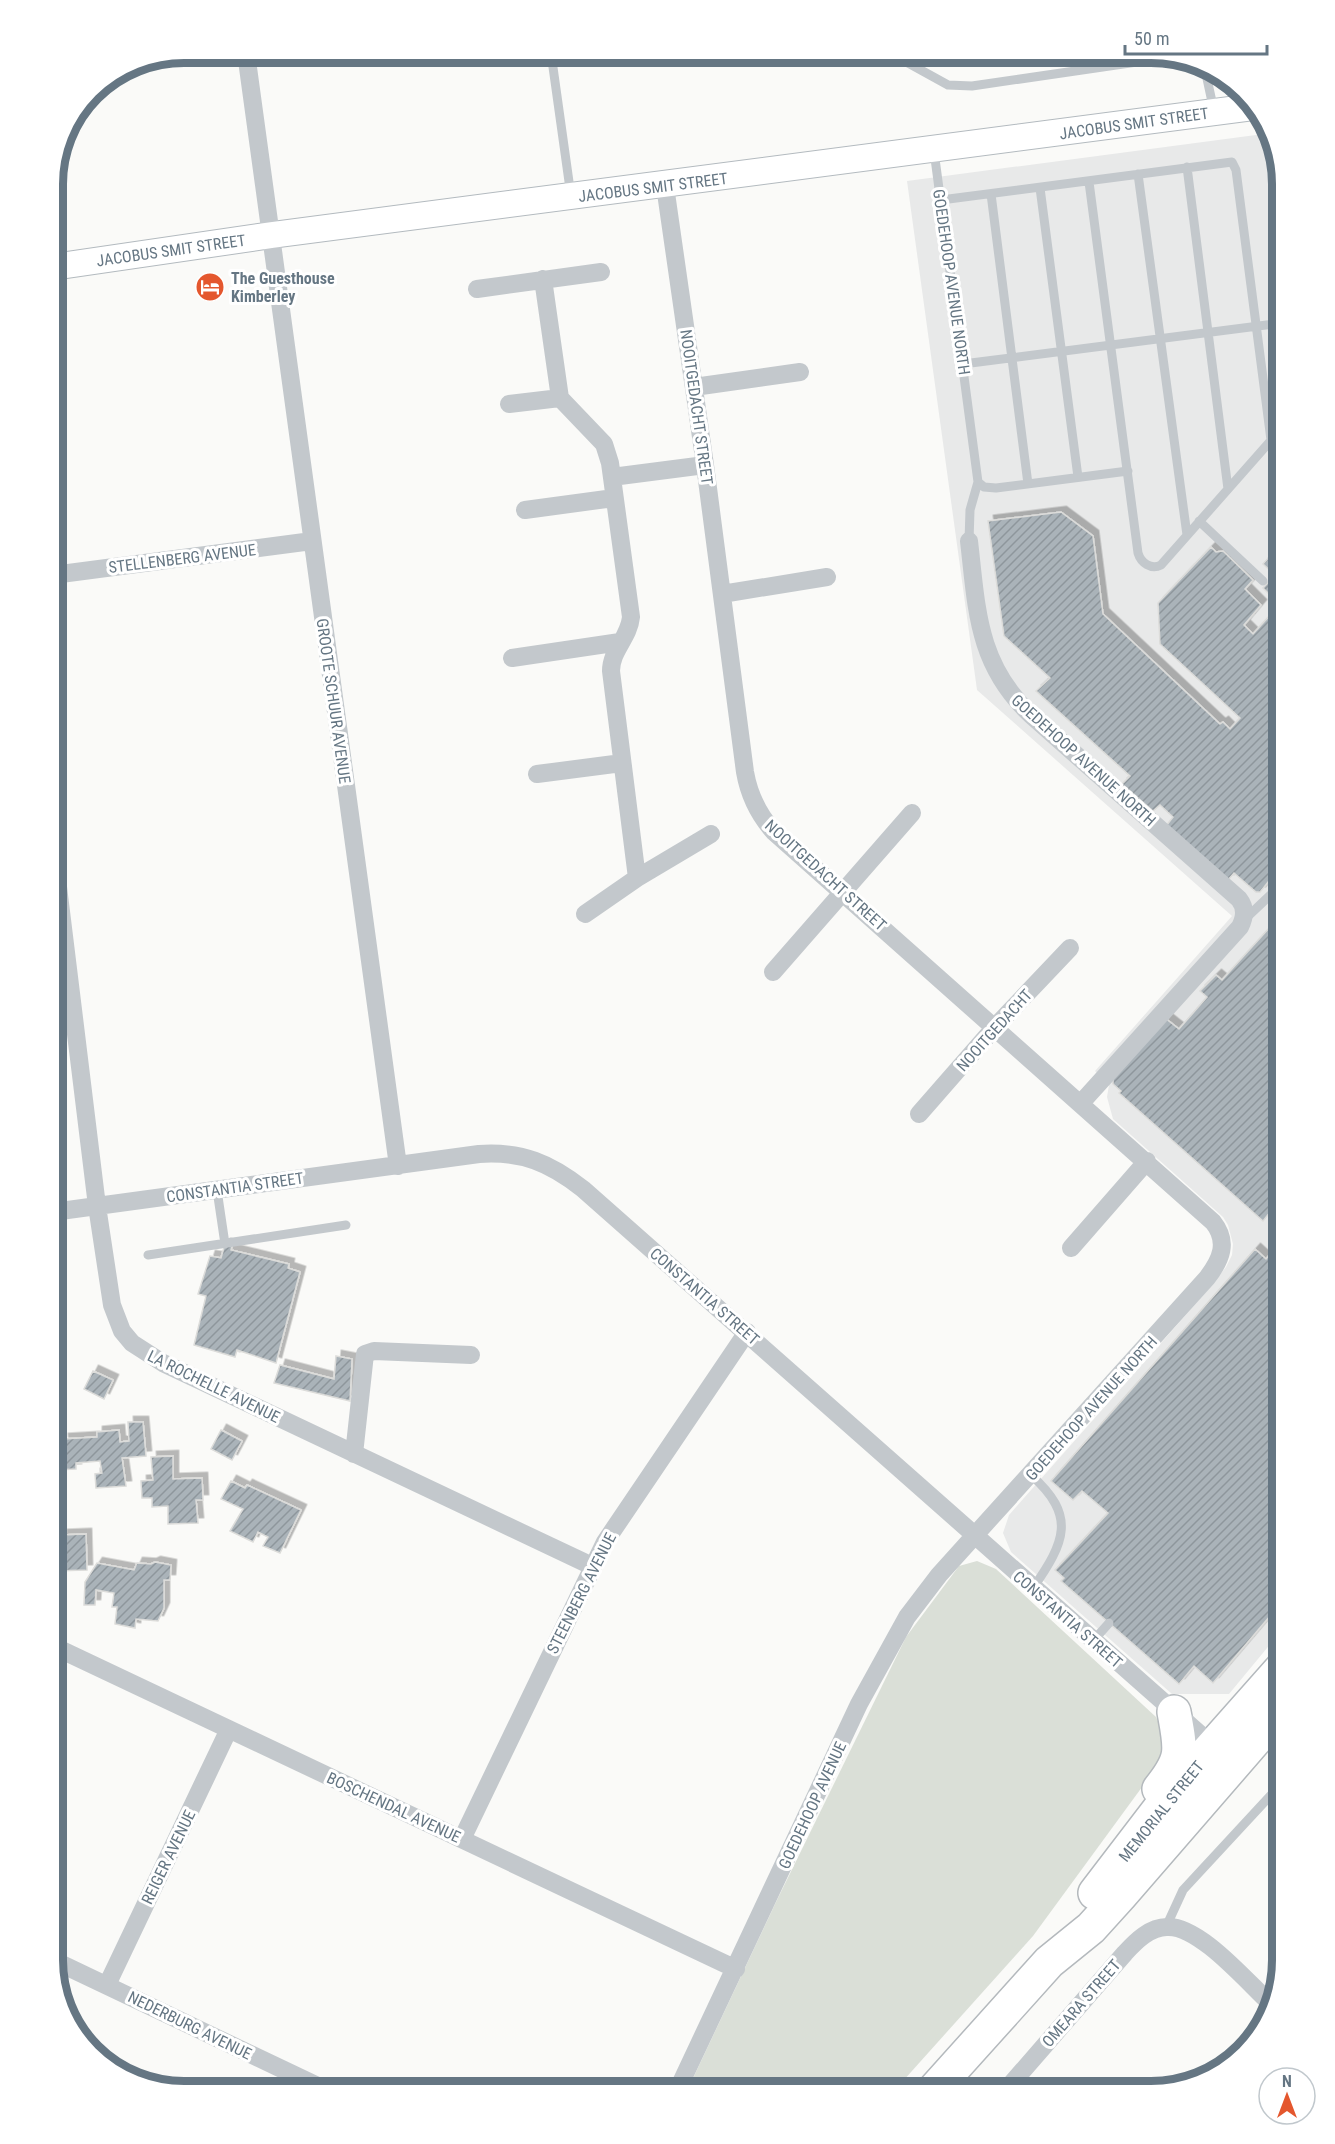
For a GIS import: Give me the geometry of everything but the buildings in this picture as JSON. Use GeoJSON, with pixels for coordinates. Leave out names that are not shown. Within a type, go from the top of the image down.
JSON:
{"type":"FeatureCollection","features":[{"type":"Feature","properties":{"kind":"highway","name":"MEMORIAL STREET"},"geometry":{"type":"LineString","coordinates":[[1049,1962],[1091,1928],[1224,1755],[1272,1683]]}},
{"type":"Feature","properties":{"kind":"highway"},"geometry":{"type":"LineString","coordinates":[[1091,1899],[1100,1871],[1122,1836],[1176,1767],[1179,1752],[1174,1712]]}},
{"type":"Feature","properties":{"kind":"highway","name":"MEMORIAL STREET"},"geometry":{"type":"LineString","coordinates":[[942,2081],[1049,1962],[1091,1899],[1155,1814],[1272,1717]]}},
{"type":"Feature","properties":{"kind":"street","name":"GROOTE SCHUUR AVENUE"},"geometry":{"type":"LineString","coordinates":[[248,63],[398,1166]]}},
{"type":"Feature","properties":{"kind":"street","name":"JACOBUS SMIT STREET"},"geometry":{"type":"LineString","coordinates":[[63,266],[272,235],[665,186],[1245,108]]}},
{"type":"Feature","properties":{"kind":"street","name":"NOOITGEDACHT STREET"},"geometry":{"type":"LineString","coordinates":[[665,186],[750,795],[770,827],[1147,1161],[1219,1229],[1222,1250],[1207,1278]]}},
{"type":"Feature","properties":{"kind":"street"},"geometry":{"type":"LineString","coordinates":[[477,289],[601,272]]}},
{"type":"Feature","properties":{"kind":"street"},"geometry":{"type":"LineString","coordinates":[[543,279],[560,398],[604,444],[609,457],[631,617],[629,630],[613,656],[611,672],[637,878]]}},
{"type":"Feature","properties":{"kind":"street"},"geometry":{"type":"LineString","coordinates":[[694,387],[800,372]]}},
{"type":"Feature","properties":{"kind":"street"},"geometry":{"type":"LineString","coordinates":[[509,404],[560,398]]}},
{"type":"Feature","properties":{"kind":"street"},"geometry":{"type":"LineString","coordinates":[[612,477],[705,465]]}},
{"type":"Feature","properties":{"kind":"street"},"geometry":{"type":"LineString","coordinates":[[525,510],[614,498]]}},
{"type":"Feature","properties":{"kind":"street","name":"STELLENBERG AVENUE"},"geometry":{"type":"LineString","coordinates":[[63,574],[312,541]]}},
{"type":"Feature","properties":{"kind":"street","name":"GOEDEHOOP AVENUE NORTH"},"geometry":{"type":"LineString","coordinates":[[969,541],[981,636],[1003,683],[1031,715],[1239,899],[1244,912],[1243,922]]}},
{"type":"Feature","properties":{"kind":"street"},"geometry":{"type":"LineString","coordinates":[[722,594],[827,577]]}},
{"type":"Feature","properties":{"kind":"street"},"geometry":{"type":"LineString","coordinates":[[512,658],[620,642]]}},
{"type":"Feature","properties":{"kind":"street"},"geometry":{"type":"LineString","coordinates":[[537,774],[622,763]]}},
{"type":"Feature","properties":{"kind":"street"},"geometry":{"type":"LineString","coordinates":[[773,972],[912,813]]}},
{"type":"Feature","properties":{"kind":"street"},"geometry":{"type":"LineString","coordinates":[[585,914],[637,878],[711,834]]}},
{"type":"Feature","properties":{"kind":"street"},"geometry":{"type":"LineString","coordinates":[[1081,1103],[1243,922]]}},
{"type":"Feature","properties":{"kind":"street","name":"LA ROCHELLE AVENUE"},"geometry":{"type":"LineString","coordinates":[[63,928],[97,1206],[112,1305],[122,1330],[132,1343],[163,1363],[592,1566]]}},
{"type":"Feature","properties":{"kind":"street","name":"NOOITGEDACHT"},"geometry":{"type":"LineString","coordinates":[[919,1114],[995,1027],[1070,948]]}},
{"type":"Feature","properties":{"kind":"street","name":"CONSTANTIA STREET"},"geometry":{"type":"LineString","coordinates":[[63,1211],[496,1153],[528,1156],[545,1162],[583,1188],[1224,1755]]}},
{"type":"Feature","properties":{"kind":"street"},"geometry":{"type":"LineString","coordinates":[[1071,1248],[1147,1161]]}},
{"type":"Feature","properties":{"kind":"street","name":"GOEDEHOOP AVENUE NORTH"},"geometry":{"type":"LineString","coordinates":[[975,1537],[1207,1278]]}},
{"type":"Feature","properties":{"kind":"street","name":"STEENBERG AVENUE"},"geometry":{"type":"LineString","coordinates":[[462,1839],[592,1566],[618,1522],[747,1332]]}},
{"type":"Feature","properties":{"kind":"street"},"geometry":{"type":"LineString","coordinates":[[354,1454],[365,1354],[374,1351],[471,1354]]}},
{"type":"Feature","properties":{"kind":"street","name":"GOEDEHOOP AVENUE"},"geometry":{"type":"LineString","coordinates":[[682,2081],[859,1704],[892,1643],[939,1575],[975,1537]]}},
{"type":"Feature","properties":{"kind":"street","name":"BOSCHENDAL AVENUE"},"geometry":{"type":"LineString","coordinates":[[63,1651],[736,1969]]}},
{"type":"Feature","properties":{"kind":"street","name":"REIGER AVENUE"},"geometry":{"type":"LineString","coordinates":[[107,1985],[229,1729]]}},
{"type":"Feature","properties":{"kind":"street"},"geometry":{"type":"LineString","coordinates":[[1166,1927],[1180,1928],[1196,1936],[1266,1999]]}},
{"type":"Feature","properties":{"kind":"street","name":"OMEARA STREET"},"geometry":{"type":"LineString","coordinates":[[1014,2081],[1136,1941],[1156,1929],[1166,1927]]}},
{"type":"Feature","properties":{"kind":"street","name":"NEDERBURG AVENUE"},"geometry":{"type":"LineString","coordinates":[[63,1965],[307,2081]]}},
{"type":"Feature","properties":{"kind":"lane"},"geometry":{"type":"LineString","coordinates":[[552,63],[571,197]]}},
{"type":"Feature","properties":{"kind":"lane"},"geometry":{"type":"LineString","coordinates":[[908,63],[948,85],[972,86],[1130,63]]}},
{"type":"Feature","properties":{"kind":"lane"},"geometry":{"type":"LineString","coordinates":[[1206,76],[1214,112]]}},
{"type":"Feature","properties":{"kind":"lane","name":"GOEDEHOOP AVENUE NORTH"},"geometry":{"type":"LineString","coordinates":[[934,150],[978,482],[970,510],[969,541]]}},
{"type":"Feature","properties":{"kind":"lane"},"geometry":{"type":"LineString","coordinates":[[941,200],[1089,182],[1224,161],[1234,165],[1271,440],[1161,565],[1151,567],[1143,562],[1138,553],[1089,182]]}},
{"type":"Feature","properties":{"kind":"lane"},"geometry":{"type":"LineString","coordinates":[[1187,167],[1228,489]]}},
{"type":"Feature","properties":{"kind":"lane"},"geometry":{"type":"LineString","coordinates":[[1138,174],[1187,536]]}},
{"type":"Feature","properties":{"kind":"lane"},"geometry":{"type":"LineString","coordinates":[[1040,188],[1078,477]]}},
{"type":"Feature","properties":{"kind":"lane"},"geometry":{"type":"LineString","coordinates":[[991,194],[1028,484]]}},
{"type":"Feature","properties":{"kind":"lane"},"geometry":{"type":"LineString","coordinates":[[963,364],[1272,324]]}},
{"type":"Feature","properties":{"kind":"lane"},"geometry":{"type":"LineString","coordinates":[[978,482],[991,488],[1128,471]]}},
{"type":"Feature","properties":{"kind":"lane"},"geometry":{"type":"LineString","coordinates":[[1199,521],[1263,580]]}},
{"type":"Feature","properties":{"kind":"lane"},"geometry":{"type":"LineString","coordinates":[[1243,922],[1272,894]]}},
{"type":"Feature","properties":{"kind":"lane"},"geometry":{"type":"LineString","coordinates":[[217,1190],[225,1244]]}},
{"type":"Feature","properties":{"kind":"lane"},"geometry":{"type":"LineString","coordinates":[[148,1256],[346,1226]]}},
{"type":"Feature","properties":{"kind":"lane"},"geometry":{"type":"LineString","coordinates":[[1031,1474],[1056,1500],[1062,1525],[1054,1555],[1033,1587]]}},
{"type":"Feature","properties":{"kind":"lane"},"geometry":{"type":"LineString","coordinates":[[1093,1641],[1109,1623]]}},
{"type":"Feature","properties":{"kind":"lane"},"geometry":{"type":"LineString","coordinates":[[1166,1927],[1183,1890],[1272,1794]]}},
{"type":"Feature","properties":{"kind":"shaded area"},"geometry":{"type":"Polygon","coordinates":[[[1262,134],[1268,153],[1272,184],[1272,1642],[1229,1694],[1172,1694],[1011,1552],[1003,1533],[1009,1515],[1207,1291],[1226,1267],[1232,1255],[1233,1244],[1228,1225],[1223,1217],[1113,1119],[1107,1097],[1109,1085],[1095,1071],[1232,916],[977,690],[907,181],[1262,134]]]}},
{"type":"Feature","properties":{"kind":"shaded area"},"geometry":{"type":"Polygon","coordinates":[[[977,1561],[996,1569],[1156,1717],[1166,1746],[1145,1783],[1033,1936],[903,2081],[692,2081],[776,1902],[906,1637],[959,1566],[977,1561]]]}},
{"type":"Feature","properties":{"kind":"place","name":"The Guesthouse Kimberley"},"geometry":{"type":"Point","coordinates":[210,287]}}]}
